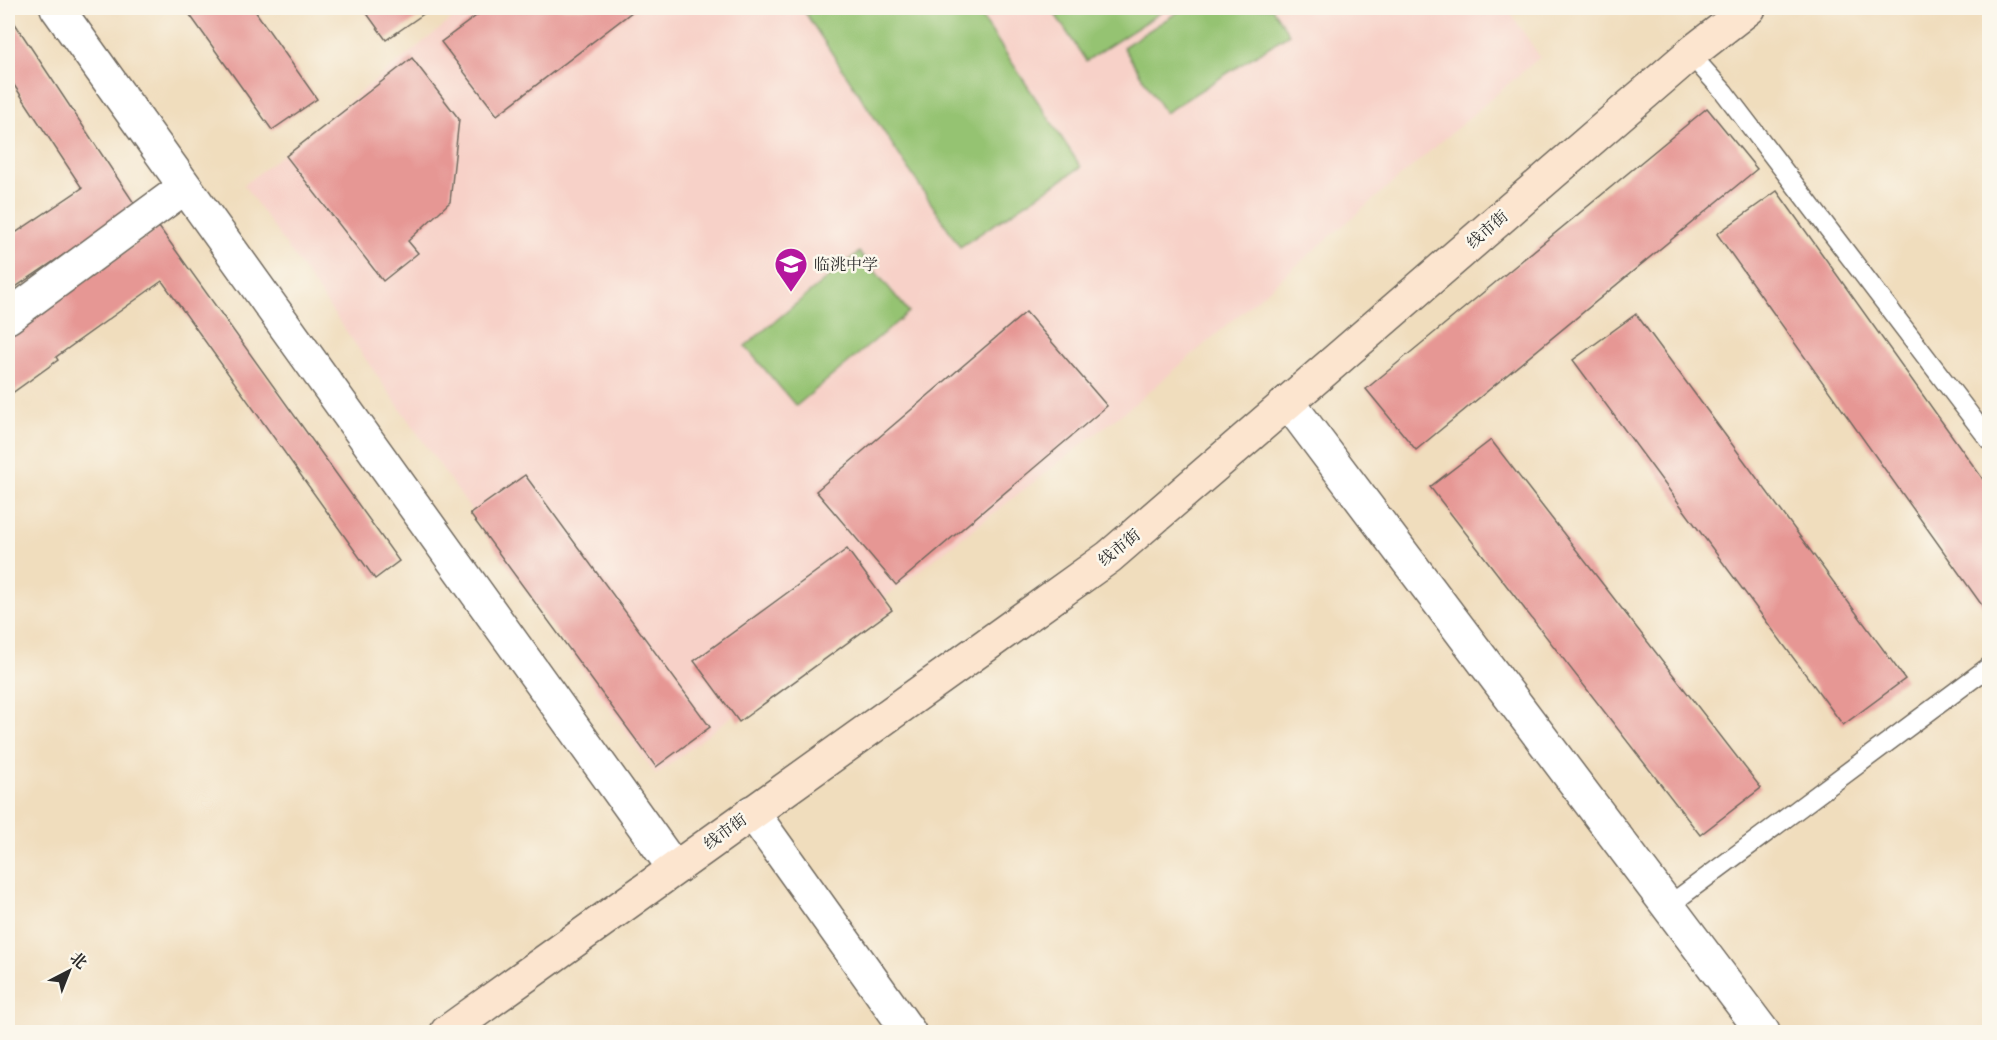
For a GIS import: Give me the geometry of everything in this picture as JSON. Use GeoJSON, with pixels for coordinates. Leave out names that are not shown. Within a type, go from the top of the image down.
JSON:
{"type":"FeatureCollection","features":[{"type":"Feature","properties":{"kind":"main road","name":"线市街"},"geometry":{"type":"LineString","coordinates":[[447,1032],[1109,557],[1690,54],[1749,8]]}},
{"type":"Feature","properties":{"kind":"street"},"geometry":{"type":"LineString","coordinates":[[57,8],[674,868]]}},
{"type":"Feature","properties":{"kind":"street"},"geometry":{"type":"LineString","coordinates":[[8,317],[185,187]]}},
{"type":"Feature","properties":{"kind":"street"},"geometry":{"type":"LineString","coordinates":[[1288,402],[1763,1032]]}},
{"type":"Feature","properties":{"kind":"street"},"geometry":{"type":"LineString","coordinates":[[752,812],[909,1032]]}},
{"type":"Feature","properties":{"kind":"lane"},"geometry":{"type":"LineString","coordinates":[[1690,54],[1724,92],[1989,441]]}},
{"type":"Feature","properties":{"kind":"lane"},"geometry":{"type":"LineString","coordinates":[[1668,906],[1989,666]]}},
{"type":"Feature","properties":{"kind":"shaded area","name":"临洮中学"},"geometry":{"type":"Polygon","coordinates":[[[466,8],[1507,8],[1540,57],[1137,402],[656,775],[244,185],[466,8]]]}},
{"type":"Feature","properties":{"kind":"green space"},"geometry":{"type":"Polygon","coordinates":[[[802,8],[976,8],[1081,167],[960,247],[802,8]]]}},
{"type":"Feature","properties":{"kind":"green space"},"geometry":{"type":"Polygon","coordinates":[[[1051,8],[1168,8],[1086,61],[1051,8]]]}},
{"type":"Feature","properties":{"kind":"green space"},"geometry":{"type":"Polygon","coordinates":[[[1184,8],[1272,8],[1289,34],[1165,113],[1123,47],[1184,8]]]}},
{"type":"Feature","properties":{"kind":"green space"},"geometry":{"type":"Polygon","coordinates":[[[859,252],[909,312],[796,406],[745,346],[859,252]]]}},
{"type":"Feature","properties":{"kind":"building"},"geometry":{"type":"Polygon","coordinates":[[[185,8],[253,8],[317,99],[272,130],[185,8]]]}},
{"type":"Feature","properties":{"kind":"building"},"geometry":{"type":"Polygon","coordinates":[[[363,8],[432,8],[386,40],[363,8]]]}},
{"type":"Feature","properties":{"kind":"building"},"geometry":{"type":"Polygon","coordinates":[[[487,8],[637,8],[497,115],[441,42],[487,8]]]}},
{"type":"Feature","properties":{"kind":"building"},"geometry":{"type":"Polygon","coordinates":[[[8,13],[136,206],[8,292],[8,238],[82,188],[8,76],[8,13]]]}},
{"type":"Feature","properties":{"kind":"building"},"geometry":{"type":"Polygon","coordinates":[[[412,58],[459,119],[450,202],[408,241],[418,253],[383,281],[286,156],[412,58]]]}},
{"type":"Feature","properties":{"kind":"building"},"geometry":{"type":"Polygon","coordinates":[[[1707,108],[1757,169],[1416,450],[1366,389],[1707,108]]]}},
{"type":"Feature","properties":{"kind":"building"},"geometry":{"type":"Polygon","coordinates":[[[1777,191],[1990,489],[1990,608],[1986,611],[1717,234],[1777,191]]]}},
{"type":"Feature","properties":{"kind":"building"},"geometry":{"type":"Polygon","coordinates":[[[159,227],[399,561],[375,579],[162,281],[56,357],[58,360],[8,396],[8,335],[159,227]]]}},
{"type":"Feature","properties":{"kind":"building"},"geometry":{"type":"Polygon","coordinates":[[[1026,312],[1107,406],[896,585],[816,491],[1026,312]]]}},
{"type":"Feature","properties":{"kind":"building"},"geometry":{"type":"Polygon","coordinates":[[[1636,314],[1905,679],[1843,725],[1573,360],[1636,314]]]}},
{"type":"Feature","properties":{"kind":"building"},"geometry":{"type":"Polygon","coordinates":[[[1491,440],[1761,788],[1700,835],[1430,487],[1491,440]]]}},
{"type":"Feature","properties":{"kind":"building"},"geometry":{"type":"Polygon","coordinates":[[[525,475],[710,727],[656,767],[470,514],[525,475]]]}},
{"type":"Feature","properties":{"kind":"building"},"geometry":{"type":"Polygon","coordinates":[[[847,549],[892,610],[739,722],[694,661],[847,549]]]}},
{"type":"Feature","properties":{"kind":"place","name":"临洮中学"},"geometry":{"type":"Point","coordinates":[791,293]}}]}
